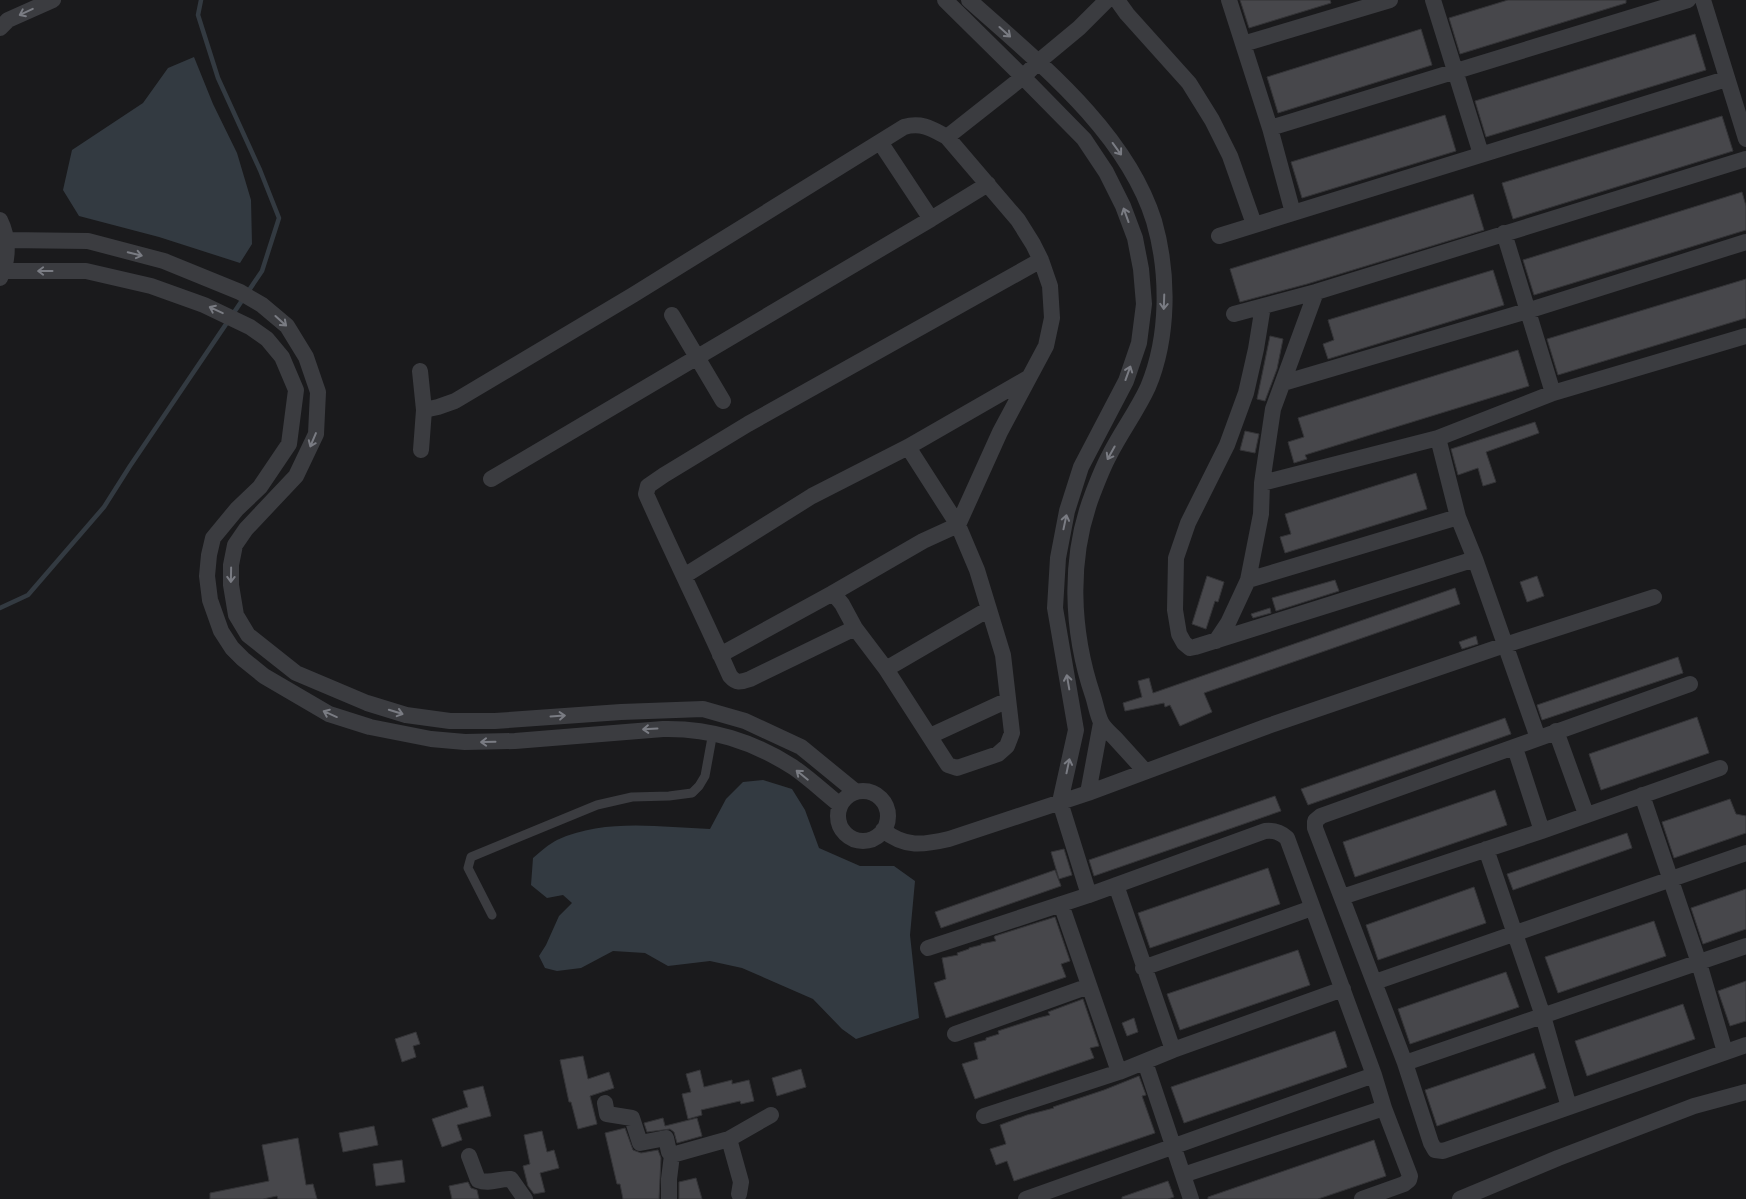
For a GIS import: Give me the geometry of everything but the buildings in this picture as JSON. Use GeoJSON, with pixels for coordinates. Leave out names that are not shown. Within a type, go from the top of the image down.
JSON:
{"type":"FeatureCollection","features":[{"type":"Feature","properties":{"kind":"street"},"geometry":{"type":"LineString","coordinates":[[0,28],[8,20],[54,0]]}},
{"type":"Feature","properties":{"kind":"street"},"geometry":{"type":"LineString","coordinates":[[945,0],[1084,139],[1106,172],[1123,206],[1134,238],[1141,269],[1144,304],[1139,342],[1126,380],[1081,467],[1067,511],[1058,558],[1055,608],[1076,730],[1060,802],[1089,895]]}},
{"type":"Feature","properties":{"kind":"street"},"geometry":{"type":"LineString","coordinates":[[969,0],[1072,95],[1120,151],[1139,187],[1153,221],[1161,257],[1164,294],[1163,325],[1156,363],[1148,386],[1108,457],[1092,494],[1080,534],[1075,585],[1079,637],[1086,678],[1101,723],[1145,771]]}},
{"type":"Feature","properties":{"kind":"street"},"geometry":{"type":"LineString","coordinates":[[947,137],[1023,77],[1079,28],[1107,0]]}},
{"type":"Feature","properties":{"kind":"street"},"geometry":{"type":"LineString","coordinates":[[1117,0],[1127,14],[1189,83],[1212,120],[1230,156],[1254,224]]}},
{"type":"Feature","properties":{"kind":"street"},"geometry":{"type":"LineString","coordinates":[[1229,0],[1270,128],[1293,213]]}},
{"type":"Feature","properties":{"kind":"street"},"geometry":{"type":"LineString","coordinates":[[1243,44],[1390,0]]}},
{"type":"Feature","properties":{"kind":"street"},"geometry":{"type":"LineString","coordinates":[[1433,0],[1481,154]]}},
{"type":"Feature","properties":{"kind":"street"},"geometry":{"type":"LineString","coordinates":[[1270,128],[1688,0]]}},
{"type":"Feature","properties":{"kind":"street"},"geometry":{"type":"LineString","coordinates":[[1703,0],[1746,139]]}},
{"type":"Feature","properties":{"kind":"street"},"geometry":{"type":"LineString","coordinates":[[1219,236],[1726,79]]}},
{"type":"Feature","properties":{"kind":"street"},"geometry":{"type":"LineString","coordinates":[[424,410],[455,401],[633,295],[904,127],[915,124],[932,129],[947,137],[1018,220],[1041,260],[1050,286],[1052,318],[1046,346],[1000,432],[958,525],[924,540],[720,655]]}},
{"type":"Feature","properties":{"kind":"street"},"geometry":{"type":"LineString","coordinates":[[880,142],[931,219]]}},
{"type":"Feature","properties":{"kind":"street"},"geometry":{"type":"LineString","coordinates":[[1234,314],[1316,292],[1746,159]]}},
{"type":"Feature","properties":{"kind":"street"},"geometry":{"type":"LineString","coordinates":[[491,479],[988,184]]}},
{"type":"Feature","properties":{"kind":"street"},"geometry":{"type":"LineString","coordinates":[[0,220],[6,240],[6,258],[2,275],[86,271],[151,286],[204,305],[250,327],[267,339],[282,357],[296,390],[290,444],[260,487],[223,525],[214,538],[209,555],[207,576],[210,600],[221,631],[232,648],[264,676],[329,714],[370,727],[431,739],[465,742],[516,741],[683,728],[713,732],[750,744],[793,767],[840,806]]}},
{"type":"Feature","properties":{"kind":"street"},"geometry":{"type":"LineString","coordinates":[[1504,233],[1554,393]]}},
{"type":"Feature","properties":{"kind":"street"},"geometry":{"type":"LineString","coordinates":[[6,240],[88,241],[164,261],[240,292],[262,304],[287,326],[306,357],[318,392],[316,434],[296,476],[246,529],[235,545],[231,565],[231,585],[236,615],[248,635],[296,673],[367,703],[406,715],[450,721],[495,721],[621,712],[703,709],[745,721],[800,747],[856,792]]}},
{"type":"Feature","properties":{"kind":"street"},"geometry":{"type":"LineString","coordinates":[[1283,383],[1527,311],[1746,242]]}},
{"type":"Feature","properties":{"kind":"street"},"geometry":{"type":"LineString","coordinates":[[855,628],[750,679],[736,682],[730,676],[646,494],[648,486],[748,424],[1041,260]]}},
{"type":"Feature","properties":{"kind":"street"},"geometry":{"type":"LineString","coordinates":[[1216,641],[1228,623],[1248,580],[1261,514],[1262,483],[1273,409],[1316,292]]}},
{"type":"Feature","properties":{"kind":"street"},"geometry":{"type":"LineString","coordinates":[[1263,306],[1246,393],[1227,445],[1188,523],[1176,558],[1175,610],[1179,634],[1184,643],[1190,648],[1216,641],[1475,559]]}},
{"type":"Feature","properties":{"kind":"street"},"geometry":{"type":"LineString","coordinates":[[672,315],[696,358],[723,400]]}},
{"type":"Feature","properties":{"kind":"street"},"geometry":{"type":"LineString","coordinates":[[1262,483],[1438,438],[1554,393],[1746,336]]}},
{"type":"Feature","properties":{"kind":"street"},"geometry":{"type":"LineString","coordinates":[[420,371],[424,410],[421,450]]}},
{"type":"Feature","properties":{"kind":"street"},"geometry":{"type":"LineString","coordinates":[[684,576],[812,496],[908,447],[1028,378]]}},
{"type":"Feature","properties":{"kind":"street"},"geometry":{"type":"LineString","coordinates":[[1438,438],[1458,517],[1475,559],[1538,738]]}},
{"type":"Feature","properties":{"kind":"street"},"geometry":{"type":"LineString","coordinates":[[833,593],[842,604],[855,628],[886,669],[948,765],[952,768],[957,768],[998,754],[1007,746],[1012,734],[1003,654],[977,570],[958,525],[908,447]]}},
{"type":"Feature","properties":{"kind":"street"},"geometry":{"type":"LineString","coordinates":[[1248,580],[1458,517]]}},
{"type":"Feature","properties":{"kind":"street"},"geometry":{"type":"LineString","coordinates":[[883,830],[893,838],[913,844],[930,844],[949,839],[1088,793],[1268,726],[1504,645],[1654,597]]}},
{"type":"Feature","properties":{"kind":"street"},"geometry":{"type":"LineString","coordinates":[[886,669],[988,609]]}},
{"type":"Feature","properties":{"kind":"street"},"geometry":{"type":"LineString","coordinates":[[1690,684],[1321,816],[1315,821],[1315,828],[1375,982],[1435,1150],[1443,1151],[1746,1045]]}},
{"type":"Feature","properties":{"kind":"street"},"geometry":{"type":"LineString","coordinates":[[930,736],[1008,700]]}},
{"type":"Feature","properties":{"kind":"street"},"geometry":{"type":"LineString","coordinates":[[1088,793],[1101,723]]}},
{"type":"Feature","properties":{"kind":"street"},"geometry":{"type":"LineString","coordinates":[[1556,731],[1586,814]]}},
{"type":"Feature","properties":{"kind":"street"},"geometry":{"type":"LineString","coordinates":[[1515,748],[1542,831]]}},
{"type":"Feature","properties":{"kind":"street"},"geometry":{"type":"LineString","coordinates":[[1342,897],[1542,831],[1720,768]]}},
{"type":"Feature","properties":{"kind":"street"},"geometry":{"type":"LineString","coordinates":[[856,792],[870,792],[881,798],[888,810],[888,817],[883,830],[878,836],[864,841],[844,833],[838,820],[840,806],[844,799],[856,792]]}},
{"type":"Feature","properties":{"kind":"street"},"geometry":{"type":"LineString","coordinates":[[1642,795],[1699,963],[1725,1052]]}},
{"type":"Feature","properties":{"kind":"street"},"geometry":{"type":"LineString","coordinates":[[928,948],[1089,895],[1271,830],[1282,834],[1287,838],[1410,1176],[1404,1184],[1362,1199]]}},
{"type":"Feature","properties":{"kind":"street"},"geometry":{"type":"LineString","coordinates":[[1486,849],[1543,1016],[1569,1107]]}},
{"type":"Feature","properties":{"kind":"street"},"geometry":{"type":"LineString","coordinates":[[1375,982],[1746,853]]}},
{"type":"Feature","properties":{"kind":"street"},"geometry":{"type":"LineString","coordinates":[[1116,885],[1143,968],[1173,1050]]}},
{"type":"Feature","properties":{"kind":"street"},"geometry":{"type":"LineString","coordinates":[[1062,904],[1119,1072]]}},
{"type":"Feature","properties":{"kind":"street"},"geometry":{"type":"LineString","coordinates":[[1143,968],[1312,908]]}},
{"type":"Feature","properties":{"kind":"street"},"geometry":{"type":"LineString","coordinates":[[1405,1063],[1746,946]]}},
{"type":"Feature","properties":{"kind":"street"},"geometry":{"type":"LineString","coordinates":[[955,1034],[1089,986]]}},
{"type":"Feature","properties":{"kind":"street"},"geometry":{"type":"LineString","coordinates":[[984,1116],[1119,1072],[1173,1050],[1343,989]]}},
{"type":"Feature","properties":{"kind":"street"},"geometry":{"type":"LineString","coordinates":[[1145,1062],[1191,1199]]}},
{"type":"Feature","properties":{"kind":"street"},"geometry":{"type":"LineString","coordinates":[[1026,1199],[1374,1075]]}},
{"type":"Feature","properties":{"kind":"street"},"geometry":{"type":"LineString","coordinates":[[1460,1199],[1558,1158],[1694,1106],[1746,1092]]}},
{"type":"Feature","properties":{"kind":"street"},"geometry":{"type":"LineString","coordinates":[[605,1103],[607,1114],[632,1118],[640,1143],[666,1138],[669,1152],[672,1155],[669,1199]]}},
{"type":"Feature","properties":{"kind":"street"},"geometry":{"type":"LineString","coordinates":[[1183,1175],[1384,1108]]}},
{"type":"Feature","properties":{"kind":"street"},"geometry":{"type":"LineString","coordinates":[[672,1155],[728,1140],[771,1115]]}},
{"type":"Feature","properties":{"kind":"street"},"geometry":{"type":"LineString","coordinates":[[728,1140],[741,1182],[739,1194]]}},
{"type":"Feature","properties":{"kind":"street"},"geometry":{"type":"LineString","coordinates":[[469,1156],[478,1180],[487,1183],[506,1178],[511,1179],[525,1199]]}},
{"type":"Feature","properties":{"kind":"lane"},"geometry":{"type":"LineString","coordinates":[[492,915],[468,868],[471,857],[597,805],[632,797],[692,793],[705,776],[713,732]]}},
{"type":"Feature","properties":{"kind":"shaded area"},"geometry":{"type":"Polygon","coordinates":[[[194,57],[213,104],[237,153],[251,200],[252,244],[240,263],[159,237],[79,216],[63,190],[72,150],[143,103],[168,68],[194,57]]]}},
{"type":"Feature","properties":{"kind":"shaded area"},"geometry":{"type":"Polygon","coordinates":[[[763,780],[792,789],[805,810],[819,848],[860,866],[894,866],[915,881],[910,935],[919,1018],[856,1039],[842,1029],[813,999],[742,968],[710,961],[668,966],[645,953],[613,951],[581,968],[557,971],[545,968],[539,956],[559,916],[572,903],[563,895],[547,898],[531,885],[533,858],[557,840],[575,833],[594,829],[613,826],[652,826],[710,829],[726,799],[743,782],[763,780]]]}},
{"type":"Feature","properties":{"kind":"waterway"},"geometry":{"type":"LineString","coordinates":[[0,608],[28,595],[104,507],[262,271],[279,218],[260,170],[218,78],[198,15],[201,0]]}}]}
